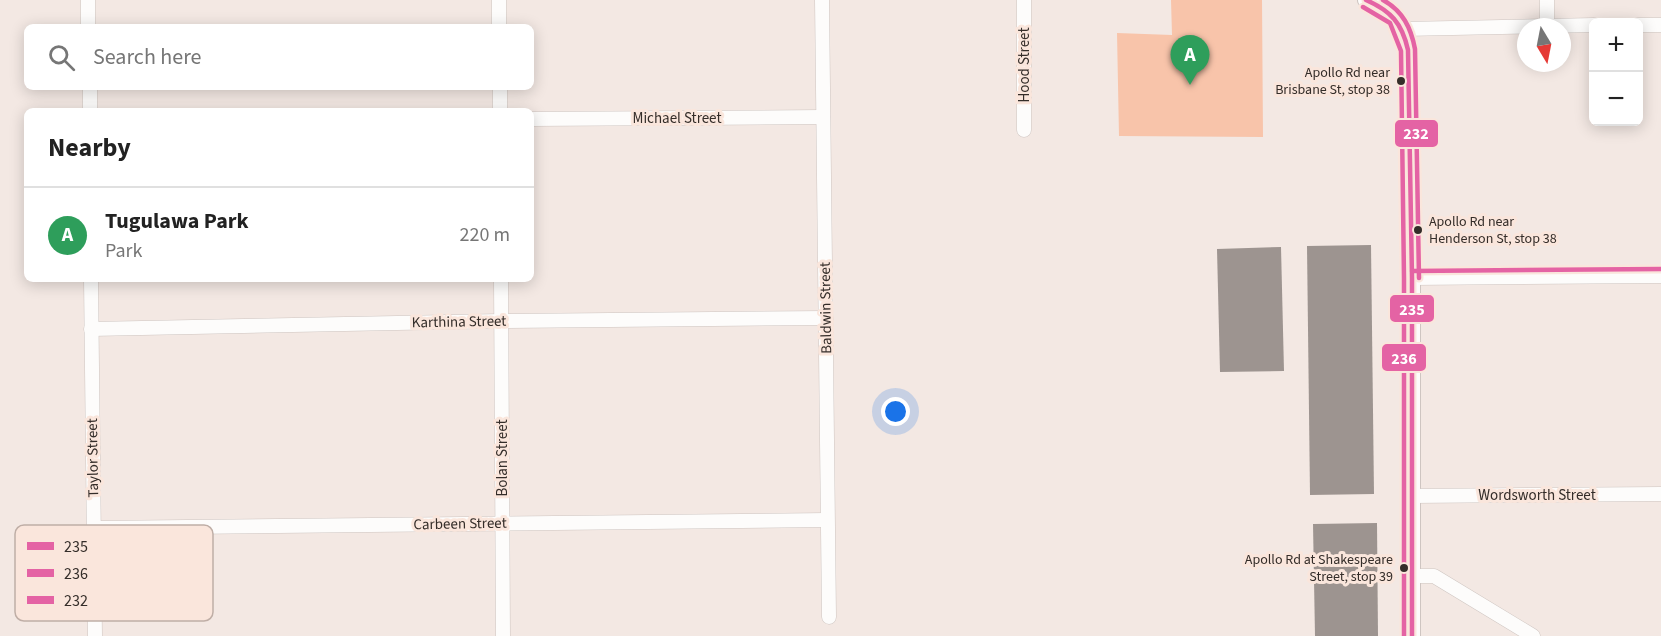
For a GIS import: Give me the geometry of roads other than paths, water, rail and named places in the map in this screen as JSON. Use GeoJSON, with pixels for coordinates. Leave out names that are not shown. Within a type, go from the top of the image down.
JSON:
{"type":"FeatureCollection","features":[{"type":"Feature","properties":{"kind":"street"},"geometry":{"type":"LineString","coordinates":[[88,0],[88,24]]}},
{"type":"Feature","properties":{"kind":"street"},"geometry":{"type":"LineString","coordinates":[[499,0],[499,24]]}},
{"type":"Feature","properties":{"kind":"street","name":"Baldwin Street"},"geometry":{"type":"LineString","coordinates":[[822,0],[829,617]]}},
{"type":"Feature","properties":{"kind":"street","name":"Hood Street"},"geometry":{"type":"LineString","coordinates":[[1024,0],[1024,130]]}},
{"type":"Feature","properties":{"kind":"street"},"geometry":{"type":"LineString","coordinates":[[1366,0],[1385,8],[1404,29],[1408,50],[1412,278],[1413,636]]}},
{"type":"Feature","properties":{"kind":"street"},"geometry":{"type":"LineString","coordinates":[[1547,0],[1547,18]]}},
{"type":"Feature","properties":{"kind":"street"},"geometry":{"type":"LineString","coordinates":[[1643,25],[1661,25]]}},
{"type":"Feature","properties":{"kind":"street"},"geometry":{"type":"LineString","coordinates":[[1571,26],[1589,26]]}},
{"type":"Feature","properties":{"kind":"street"},"geometry":{"type":"LineString","coordinates":[[1404,29],[1517,27]]}},
{"type":"Feature","properties":{"kind":"street"},"geometry":{"type":"LineString","coordinates":[[90,90],[90,108]]}},
{"type":"Feature","properties":{"kind":"street"},"geometry":{"type":"LineString","coordinates":[[500,90],[500,108]]}},
{"type":"Feature","properties":{"kind":"street","name":"Michael Street"},"geometry":{"type":"LineString","coordinates":[[534,119],[823,117]]}},
{"type":"Feature","properties":{"kind":"street"},"geometry":{"type":"LineString","coordinates":[[1412,278],[1661,276]]}},
{"type":"Feature","properties":{"kind":"street","name":"Taylor Street"},"geometry":{"type":"LineString","coordinates":[[91,282],[94,525]]}},
{"type":"Feature","properties":{"kind":"street","name":"Bolan Street"},"geometry":{"type":"LineString","coordinates":[[501,282],[503,636]]}},
{"type":"Feature","properties":{"kind":"street","name":"Karthina Street"},"geometry":{"type":"LineString","coordinates":[[92,329],[501,321],[826,318]]}},
{"type":"Feature","properties":{"kind":"street","name":"Wordsworth Street"},"geometry":{"type":"LineString","coordinates":[[1412,496],[1661,494]]}},
{"type":"Feature","properties":{"kind":"street","name":"Carbeen Street"},"geometry":{"type":"LineString","coordinates":[[213,527],[827,520]]}},
{"type":"Feature","properties":{"kind":"street"},"geometry":{"type":"LineString","coordinates":[[1412,576],[1434,576],[1533,636]]}},
{"type":"Feature","properties":{"kind":"street","name":"Taylor Street"},"geometry":{"type":"LineString","coordinates":[[95,621],[95,636]]}},
{"type":"Feature","properties":{"kind":"place","name":"Apollo Rd near Brisbane St, stop 38"},"geometry":{"type":"Point","coordinates":[1401,81]}},
{"type":"Feature","properties":{"kind":"place","name":"Tugulawa Park"},"geometry":{"type":"Point","coordinates":[1190,85]}},
{"type":"Feature","properties":{"kind":"place","name":"Apollo Rd near Henderson St, stop 38"},"geometry":{"type":"Point","coordinates":[1418,230]}},
{"type":"Feature","properties":{"kind":"place","name":"Apollo Rd at Shakespeare Street, stop 39"},"geometry":{"type":"Point","coordinates":[1404,568]}}]}
